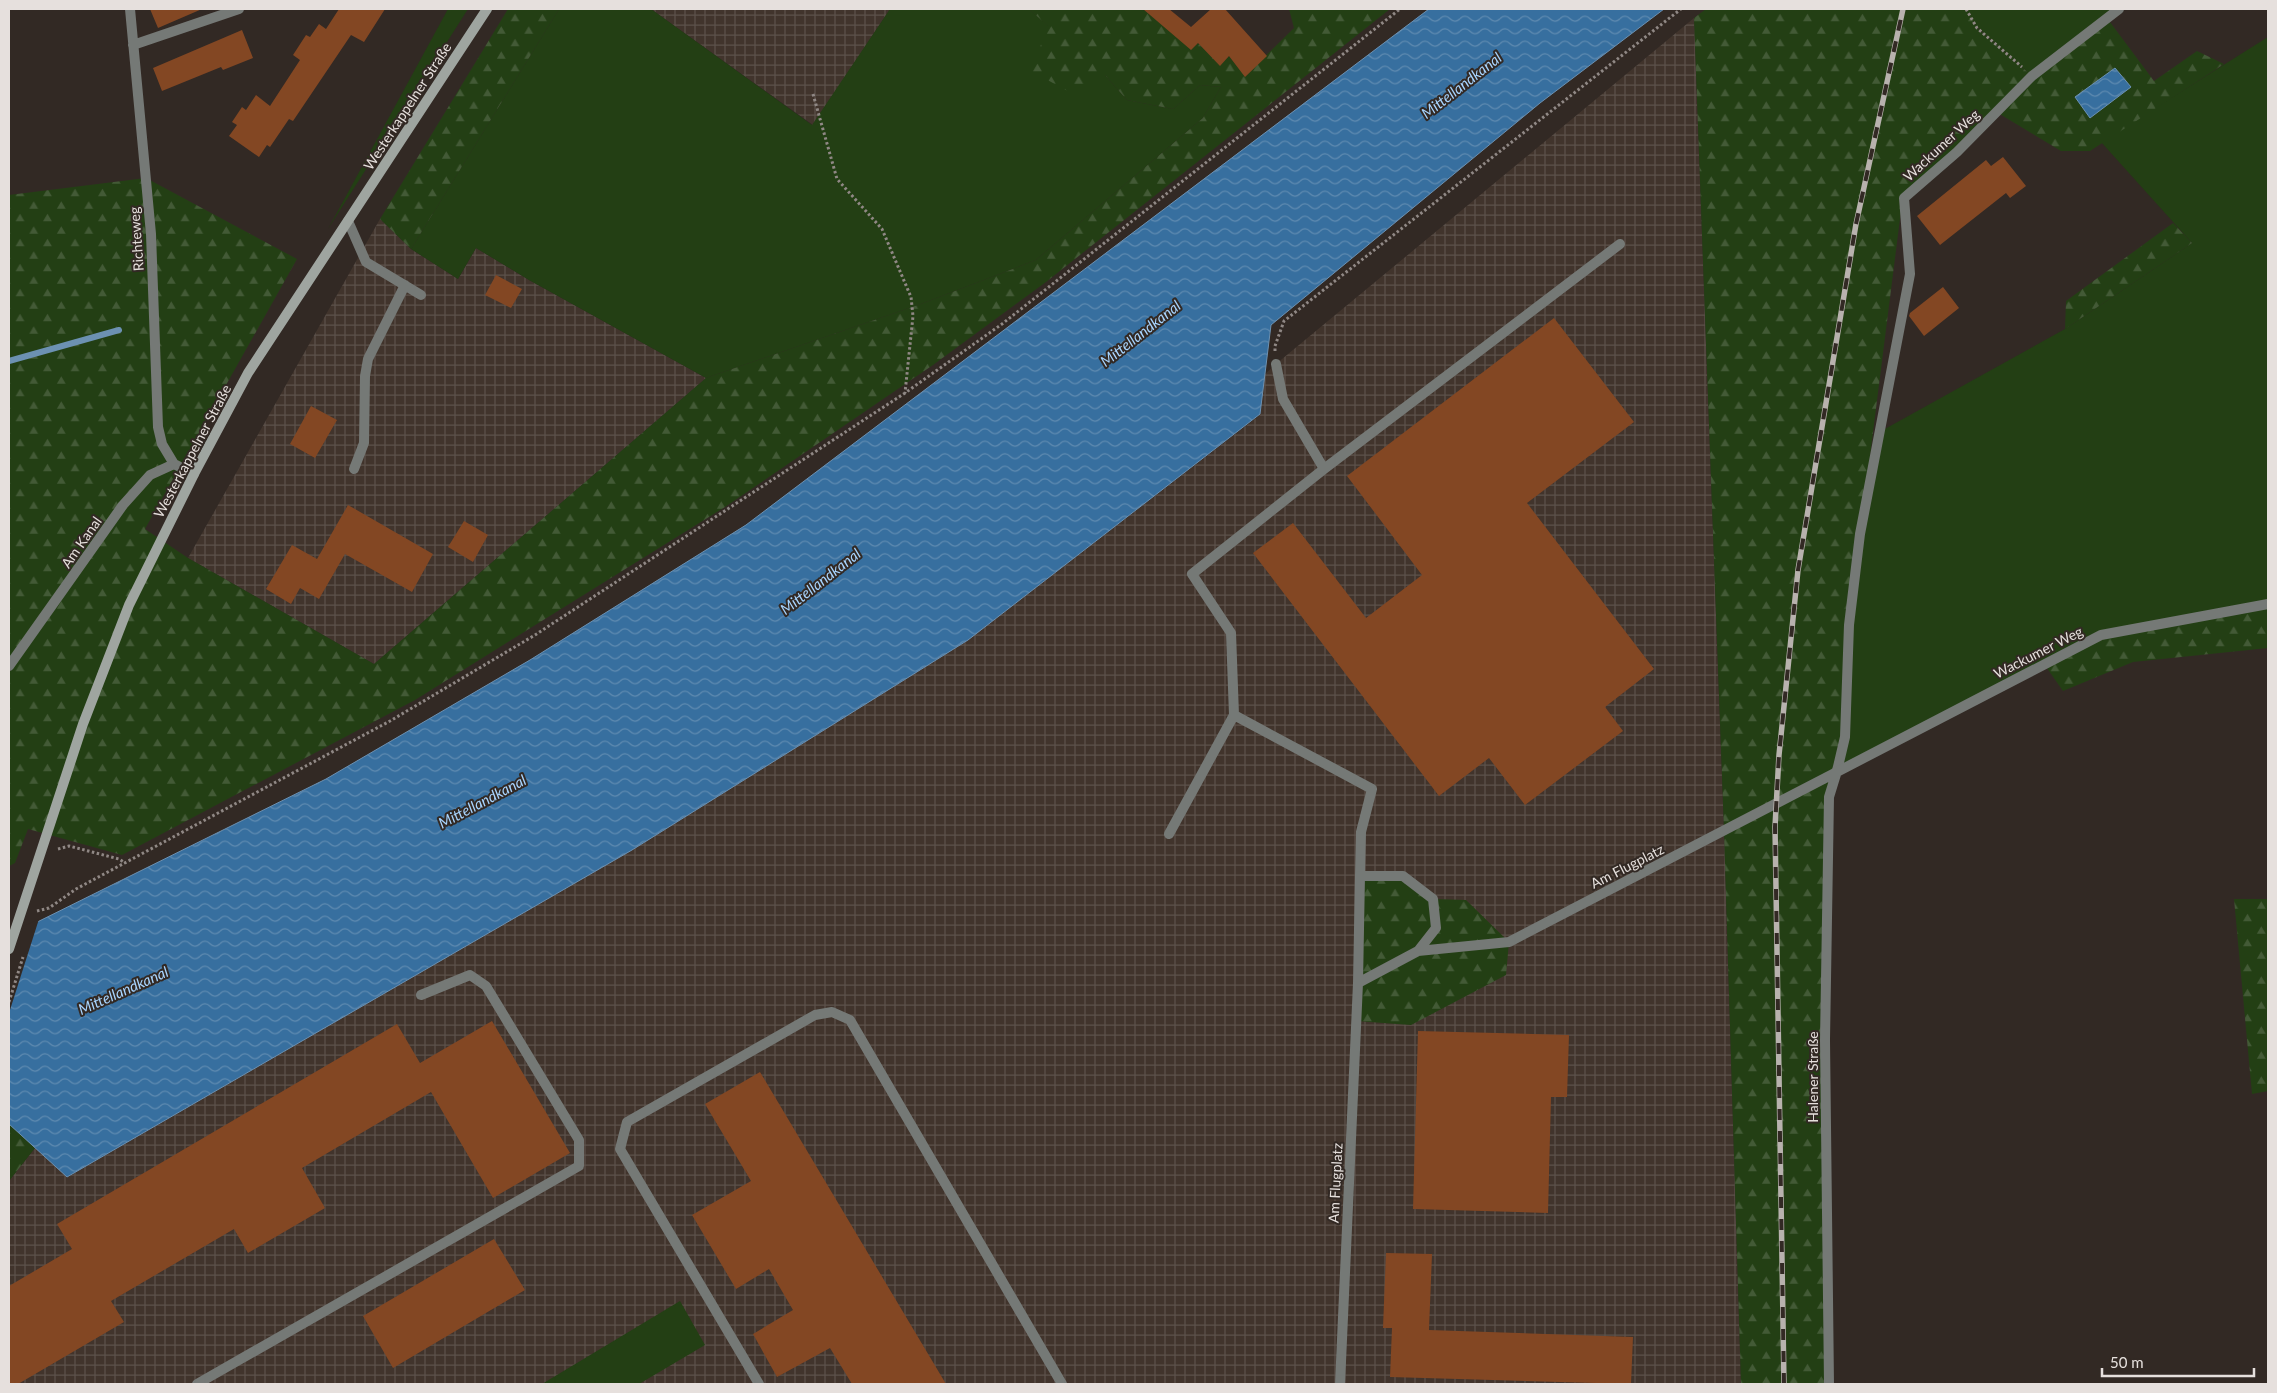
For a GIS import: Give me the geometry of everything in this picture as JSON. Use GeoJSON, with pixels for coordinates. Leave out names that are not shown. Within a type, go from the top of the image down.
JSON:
{"type":"FeatureCollection","features":[{"type":"Feature","properties":{"kind":"main road","name":"Westerkappelner Straße"},"geometry":{"type":"LineString","coordinates":[[9,949],[83,724],[125,614],[194,474],[248,372],[487,9]]}},
{"type":"Feature","properties":{"kind":"street","name":"Richteweg"},"geometry":{"type":"LineString","coordinates":[[130,9],[151,234],[158,427],[162,444],[174,464]]}},
{"type":"Feature","properties":{"kind":"street"},"geometry":{"type":"LineString","coordinates":[[133,45],[239,9]]}},
{"type":"Feature","properties":{"kind":"street","name":"Wackumer Weg"},"geometry":{"type":"LineString","coordinates":[[1860,534],[1910,274],[1904,198],[1957,152],[2032,76],[2119,9]]}},
{"type":"Feature","properties":{"kind":"street"},"geometry":{"type":"LineString","coordinates":[[348,221],[366,262],[422,294]]}},
{"type":"Feature","properties":{"kind":"street"},"geometry":{"type":"LineString","coordinates":[[1169,834],[1234,715],[1231,633],[1192,574],[1324,469],[1620,244]]}},
{"type":"Feature","properties":{"kind":"street"},"geometry":{"type":"LineString","coordinates":[[354,469],[364,443],[365,376],[368,358],[405,285]]}},
{"type":"Feature","properties":{"kind":"street"},"geometry":{"type":"LineString","coordinates":[[1276,364],[1283,399],[1324,469]]}},
{"type":"Feature","properties":{"kind":"street"},"geometry":{"type":"LineString","coordinates":[[174,464],[194,474]]}},
{"type":"Feature","properties":{"kind":"street","name":"Am Kanal"},"geometry":{"type":"LineString","coordinates":[[9,666],[123,505],[150,474],[174,464]]}},
{"type":"Feature","properties":{"kind":"street","name":"Halener Straße"},"geometry":{"type":"LineString","coordinates":[[1829,1384],[1825,1006],[1829,797],[1838,772],[1845,737],[1849,626],[1860,534]]}},
{"type":"Feature","properties":{"kind":"street","name":"Wackumer Weg"},"geometry":{"type":"LineString","coordinates":[[1838,772],[2101,635],[2268,604]]}},
{"type":"Feature","properties":{"kind":"street"},"geometry":{"type":"LineString","coordinates":[[1234,715],[1372,789],[1361,832],[1360,876]]}},
{"type":"Feature","properties":{"kind":"street","name":"Am Flugplatz"},"geometry":{"type":"LineString","coordinates":[[1358,983],[1418,951],[1509,942],[1838,772]]}},
{"type":"Feature","properties":{"kind":"street","name":"Am Flugplatz"},"geometry":{"type":"LineString","coordinates":[[1340,1384],[1358,983],[1360,876],[1403,876],[1433,899],[1436,928],[1418,951]]}},
{"type":"Feature","properties":{"kind":"street"},"geometry":{"type":"LineString","coordinates":[[197,1384],[579,1166],[579,1140],[486,986],[470,974],[421,994]]}},
{"type":"Feature","properties":{"kind":"street"},"geometry":{"type":"LineString","coordinates":[[759,1384],[620,1149],[628,1122],[815,1015],[832,1012],[850,1020],[1062,1384]]}},
{"type":"Feature","properties":{"kind":"path"},"geometry":{"type":"LineString","coordinates":[[29,911],[49,908],[76,889],[390,720],[535,635],[905,393],[1002,324],[1400,9]]}},
{"type":"Feature","properties":{"kind":"path"},"geometry":{"type":"LineString","coordinates":[[1276,364],[1275,346],[1284,321],[1681,9]]}},
{"type":"Feature","properties":{"kind":"path"},"geometry":{"type":"LineString","coordinates":[[1966,9],[1977,28],[2032,76]]}},
{"type":"Feature","properties":{"kind":"path"},"geometry":{"type":"LineString","coordinates":[[813,94],[837,179],[882,229],[911,297],[913,316],[905,393]]}},
{"type":"Feature","properties":{"kind":"path"},"geometry":{"type":"LineString","coordinates":[[58,848],[69,846],[119,859],[125,864]]}},
{"type":"Feature","properties":{"kind":"shaded area"},"geometry":{"type":"Polygon","coordinates":[[[651,9],[890,9],[813,125],[651,9]]]}},
{"type":"Feature","properties":{"kind":"shaded area"},"geometry":{"type":"Polygon","coordinates":[[[1694,18],[1724,831],[1741,1384],[9,1384],[9,1181],[35,1148],[68,1177],[632,850],[968,640],[1260,415],[1264,375],[1276,364],[1694,18]]]}},
{"type":"Feature","properties":{"kind":"shaded area"},"geometry":{"type":"Polygon","coordinates":[[[380,219],[411,249],[458,279],[476,248],[529,280],[706,378],[374,664],[188,558],[380,219]]]}},
{"type":"Feature","properties":{"kind":"green space"},"geometry":{"type":"Polygon","coordinates":[[[448,9],[468,9],[328,229],[448,9]]]}},
{"type":"Feature","properties":{"kind":"green space"},"geometry":{"type":"Polygon","coordinates":[[[508,9],[559,9],[411,249],[380,219],[508,9]]]}},
{"type":"Feature","properties":{"kind":"green space"},"geometry":{"type":"Polygon","coordinates":[[[559,9],[651,9],[812,125],[890,9],[1029,9],[1105,75],[1127,100],[1173,109],[1200,85],[1221,87],[1203,118],[1036,260],[921,304],[706,378],[529,280],[476,248],[458,279],[411,249],[559,9]]]}},
{"type":"Feature","properties":{"kind":"green space"},"geometry":{"type":"Polygon","coordinates":[[[1029,9],[1143,9],[1191,49],[1198,43],[1220,65],[1229,56],[1245,76],[1294,28],[1289,9],[1390,9],[1046,282],[933,365],[725,507],[415,700],[122,855],[28,829],[15,863],[9,866],[9,195],[146,178],[297,259],[145,529],[188,558],[374,664],[706,378],[921,304],[1036,260],[1203,118],[1221,87],[1200,85],[1173,109],[1127,100],[1105,75],[1075,95],[1031,71],[1048,26],[1029,9]]]}},
{"type":"Feature","properties":{"kind":"green space"},"geometry":{"type":"Polygon","coordinates":[[[1706,9],[1966,9],[1977,28],[2032,76],[2107,18],[2154,81],[2197,51],[2224,64],[2090,151],[2061,151],[1998,113],[1902,203],[1871,448],[1837,771],[1829,797],[1829,1384],[1741,1384],[1724,831],[1694,18],[1706,9]]]}},
{"type":"Feature","properties":{"kind":"green space"},"geometry":{"type":"Polygon","coordinates":[[[1966,9],[2119,9],[2032,76],[1976,26],[1966,9]]]}},
{"type":"Feature","properties":{"kind":"green space"},"geometry":{"type":"Polygon","coordinates":[[[2268,37],[2268,604],[2101,635],[1837,771],[1874,435],[2065,329],[2192,243],[2101,142],[2268,37]]]}},
{"type":"Feature","properties":{"kind":"green space"},"geometry":{"type":"Polygon","coordinates":[[[2173,223],[2192,243],[2065,329],[2066,301],[2173,223]]]}},
{"type":"Feature","properties":{"kind":"green space"},"geometry":{"type":"Polygon","coordinates":[[[2268,604],[2268,648],[2133,662],[2063,691],[2044,664],[2101,635],[2268,604]]]}},
{"type":"Feature","properties":{"kind":"green space"},"geometry":{"type":"Polygon","coordinates":[[[1360,876],[1403,876],[1433,899],[1466,900],[1509,942],[1506,975],[1411,1025],[1356,1021],[1360,876]]]}},
{"type":"Feature","properties":{"kind":"green space"},"geometry":{"type":"Polygon","coordinates":[[[2234,899],[2268,899],[2268,1091],[2252,1094],[2234,899]]]}},
{"type":"Feature","properties":{"kind":"green space"},"geometry":{"type":"Polygon","coordinates":[[[9,1124],[35,1148],[9,1181],[9,1124]]]}},
{"type":"Feature","properties":{"kind":"green space"},"geometry":{"type":"Polygon","coordinates":[[[680,1301],[705,1345],[639,1384],[542,1384],[680,1301]]]}},
{"type":"Feature","properties":{"kind":"water","name":"Mittellandkanal"},"geometry":{"type":"Polygon","coordinates":[[[1429,9],[1664,9],[1540,103],[1271,325],[1260,414],[968,640],[632,850],[67,1177],[9,1124],[9,936],[326,779],[530,660],[746,525],[1429,9]]]}},
{"type":"Feature","properties":{"kind":"water"},"geometry":{"type":"Polygon","coordinates":[[[2115,68],[2131,87],[2090,118],[2075,97],[2115,68]]]}},
{"type":"Feature","properties":{"kind":"pier"},"geometry":{"type":"Polygon","coordinates":[[[39,919],[9,1013],[9,933],[39,919]]]}},
{"type":"Feature","properties":{"kind":"building"},"geometry":{"type":"Polygon","coordinates":[[[150,9],[202,9],[158,28],[150,9]]]}},
{"type":"Feature","properties":{"kind":"building"},"geometry":{"type":"Polygon","coordinates":[[[339,9],[385,9],[364,42],[351,35],[293,121],[289,119],[270,147],[267,145],[259,157],[229,136],[237,125],[232,122],[242,107],[246,110],[256,95],[270,106],[300,60],[293,55],[306,35],[310,37],[319,24],[326,29],[339,9]]]}},
{"type":"Feature","properties":{"kind":"building"},"geometry":{"type":"Polygon","coordinates":[[[1143,9],[1169,9],[1191,27],[1211,9],[1225,9],[1267,56],[1245,77],[1229,56],[1220,66],[1198,43],[1191,50],[1143,9]]]}},
{"type":"Feature","properties":{"kind":"building"},"geometry":{"type":"Polygon","coordinates":[[[242,30],[253,58],[223,70],[221,67],[162,91],[153,68],[242,30]]]}},
{"type":"Feature","properties":{"kind":"building"},"geometry":{"type":"Polygon","coordinates":[[[2003,157],[2026,186],[2010,198],[2006,193],[1940,245],[1917,216],[1986,160],[1991,166],[2003,157]]]}},
{"type":"Feature","properties":{"kind":"building"},"geometry":{"type":"Polygon","coordinates":[[[496,275],[522,289],[511,308],[485,295],[496,275]]]}},
{"type":"Feature","properties":{"kind":"building"},"geometry":{"type":"Polygon","coordinates":[[[1943,287],[1959,308],[1924,336],[1909,316],[1910,313],[1943,287]]]}},
{"type":"Feature","properties":{"kind":"building"},"geometry":{"type":"Polygon","coordinates":[[[1554,318],[1634,422],[1527,503],[1654,669],[1605,707],[1623,731],[1525,805],[1489,758],[1439,796],[1253,553],[1293,523],[1366,618],[1422,575],[1347,476],[1554,318]]]}},
{"type":"Feature","properties":{"kind":"building"},"geometry":{"type":"Polygon","coordinates":[[[311,406],[337,420],[315,458],[290,444],[311,406]]]}},
{"type":"Feature","properties":{"kind":"building"},"geometry":{"type":"Polygon","coordinates":[[[348,505],[433,554],[412,592],[345,554],[319,599],[300,588],[291,604],[266,589],[292,545],[317,559],[348,505]]]}},
{"type":"Feature","properties":{"kind":"building"},"geometry":{"type":"Polygon","coordinates":[[[464,521],[488,535],[473,562],[448,547],[464,521]]]}},
{"type":"Feature","properties":{"kind":"building"},"geometry":{"type":"Polygon","coordinates":[[[492,1021],[570,1153],[493,1198],[431,1092],[302,1168],[325,1208],[248,1253],[234,1229],[111,1301],[124,1322],[18,1384],[9,1384],[9,1286],[72,1249],[57,1224],[397,1024],[420,1063],[492,1021]]]}},
{"type":"Feature","properties":{"kind":"building"},"geometry":{"type":"Polygon","coordinates":[[[1418,1031],[1569,1035],[1567,1097],[1551,1097],[1548,1213],[1413,1209],[1418,1031]]]}},
{"type":"Feature","properties":{"kind":"building"},"geometry":{"type":"Polygon","coordinates":[[[760,1072],[946,1384],[852,1384],[830,1348],[777,1377],[753,1334],[793,1310],[769,1269],[736,1289],[692,1215],[751,1181],[705,1104],[760,1072]]]}},
{"type":"Feature","properties":{"kind":"building"},"geometry":{"type":"Polygon","coordinates":[[[494,1239],[525,1290],[393,1368],[363,1316],[494,1239]]]}},
{"type":"Feature","properties":{"kind":"building"},"geometry":{"type":"Polygon","coordinates":[[[1386,1253],[1432,1254],[1429,1330],[1633,1337],[1631,1384],[1390,1377],[1392,1328],[1383,1328],[1386,1253]]]}},
{"type":"Feature","properties":{"kind":"waterway"},"geometry":{"type":"LineString","coordinates":[[9,361],[119,330]]}},
{"type":"Feature","properties":{"kind":"railway"},"geometry":{"type":"LineString","coordinates":[[1784,1384],[1775,827],[1779,755],[1798,570],[1856,224],[1903,9]]}}]}
